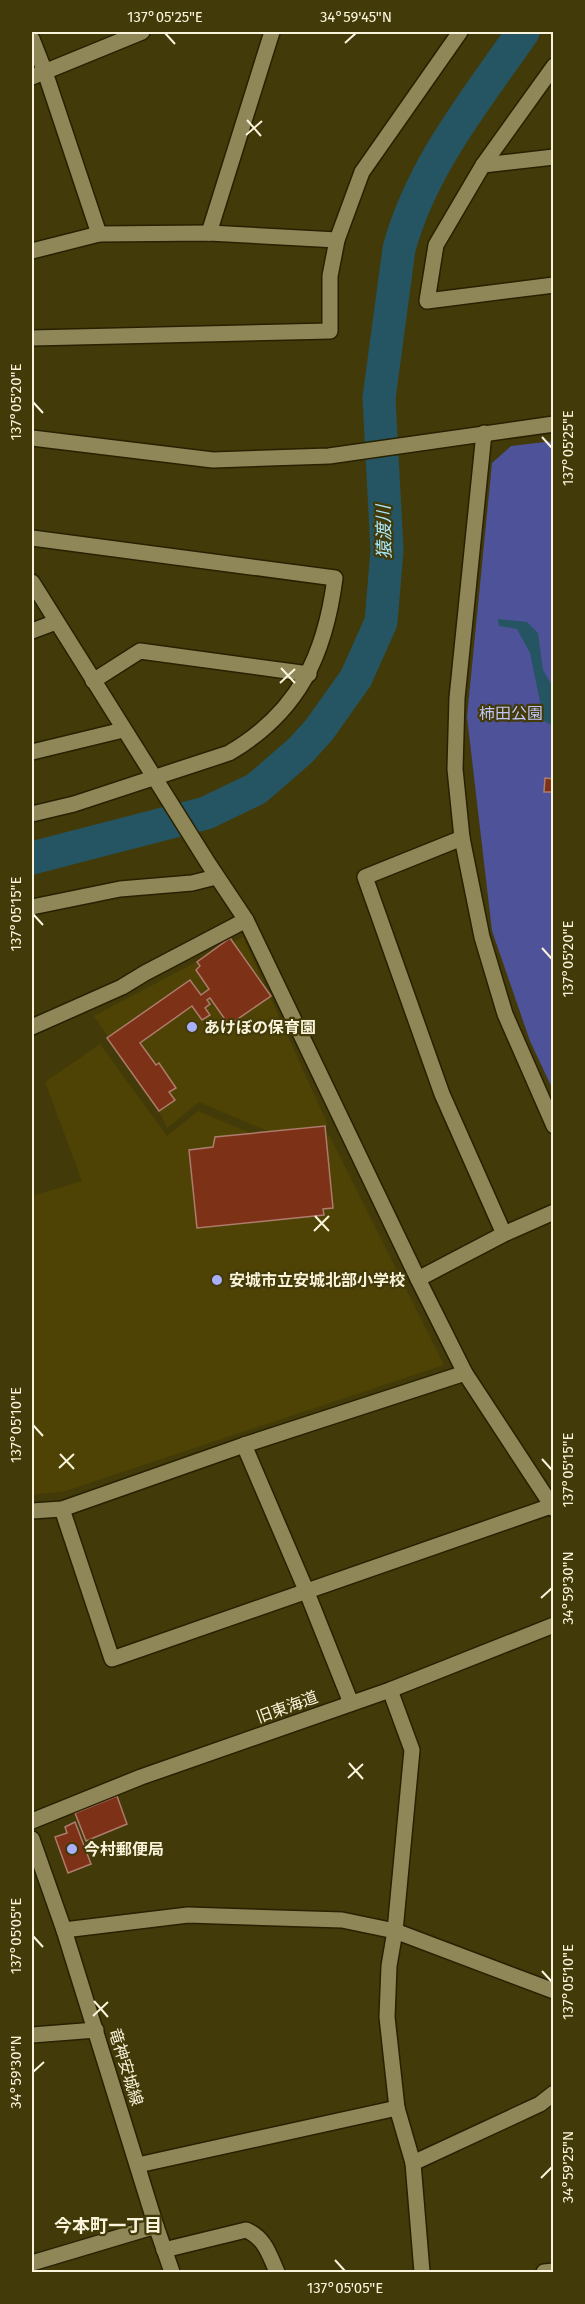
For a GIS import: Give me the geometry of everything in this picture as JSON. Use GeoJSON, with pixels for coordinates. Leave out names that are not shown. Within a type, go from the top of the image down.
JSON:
{"type":"FeatureCollection","features":[{"type":"Feature","properties":{"kind":"street"},"geometry":{"type":"LineString","coordinates":[[38,75],[142,32]]}},
{"type":"Feature","properties":{"kind":"street"},"geometry":{"type":"LineString","coordinates":[[32,338],[330,331],[330,276],[337,240],[362,172],[460,32]]}},
{"type":"Feature","properties":{"kind":"street"},"geometry":{"type":"LineString","coordinates":[[209,233],[268,33]]}},
{"type":"Feature","properties":{"kind":"street"},"geometry":{"type":"LineString","coordinates":[[32,39],[38,75],[99,234]]}},
{"type":"Feature","properties":{"kind":"street"},"geometry":{"type":"LineString","coordinates":[[554,66],[483,165],[436,245],[427,301],[554,285]]}},
{"type":"Feature","properties":{"kind":"street"},"geometry":{"type":"LineString","coordinates":[[483,165],[554,157]]}},
{"type":"Feature","properties":{"kind":"street"},"geometry":{"type":"LineString","coordinates":[[32,251],[99,234],[209,233],[337,240]]}},
{"type":"Feature","properties":{"kind":"street"},"geometry":{"type":"LineString","coordinates":[[32,438],[213,459],[328,456],[554,424]]}},
{"type":"Feature","properties":{"kind":"street"},"geometry":{"type":"LineString","coordinates":[[484,434],[456,698],[455,769],[462,837],[482,937],[505,1014],[554,1126]]}},
{"type":"Feature","properties":{"kind":"street"},"geometry":{"type":"LineString","coordinates":[[32,538],[336,578],[331,612],[322,645],[309,674],[286,705],[249,742],[229,753],[157,783],[32,814]]}},
{"type":"Feature","properties":{"kind":"street"},"geometry":{"type":"LineString","coordinates":[[32,582],[207,863],[246,920],[465,1372],[553,1508],[306,1590],[112,1659],[62,1509]]}},
{"type":"Feature","properties":{"kind":"street"},"geometry":{"type":"LineString","coordinates":[[32,631],[56,622]]}},
{"type":"Feature","properties":{"kind":"street"},"geometry":{"type":"LineString","coordinates":[[93,681],[140,651],[309,674]]}},
{"type":"Feature","properties":{"kind":"street"},"geometry":{"type":"LineString","coordinates":[[32,752],[123,730]]}},
{"type":"Feature","properties":{"kind":"street"},"geometry":{"type":"LineString","coordinates":[[462,837],[365,877],[442,1094],[504,1234]]}},
{"type":"Feature","properties":{"kind":"street"},"geometry":{"type":"LineString","coordinates":[[32,907],[120,889],[192,883],[216,877]]}},
{"type":"Feature","properties":{"kind":"street"},"geometry":{"type":"LineString","coordinates":[[32,1027],[122,987],[246,920]]}},
{"type":"Feature","properties":{"kind":"street"},"geometry":{"type":"LineString","coordinates":[[418,1279],[504,1234],[554,1212]]}},
{"type":"Feature","properties":{"kind":"street"},"geometry":{"type":"LineString","coordinates":[[32,1512],[62,1509],[244,1445],[465,1372]]}},
{"type":"Feature","properties":{"kind":"street"},"geometry":{"type":"LineString","coordinates":[[244,1445],[351,1703]]}},
{"type":"Feature","properties":{"kind":"street","name":"旧東海道"},"geometry":{"type":"LineString","coordinates":[[32,1821],[141,1777],[390,1690],[554,1625]]}},
{"type":"Feature","properties":{"kind":"street"},"geometry":{"type":"LineString","coordinates":[[390,1690],[412,1750],[395,1931],[389,1966],[387,2017],[397,2108],[413,2163],[422,2272]]}},
{"type":"Feature","properties":{"kind":"street","name":"竜神安城線"},"geometry":{"type":"LineString","coordinates":[[32,1839],[64,1930],[172,2272]]}},
{"type":"Feature","properties":{"kind":"street"},"geometry":{"type":"LineString","coordinates":[[64,1930],[188,1915],[342,1920],[395,1931],[552,1988]]}},
{"type":"Feature","properties":{"kind":"street"},"geometry":{"type":"LineString","coordinates":[[32,2035],[96,2030]]}},
{"type":"Feature","properties":{"kind":"street"},"geometry":{"type":"LineString","coordinates":[[413,2163],[540,2104],[554,2093]]}},
{"type":"Feature","properties":{"kind":"street"},"geometry":{"type":"LineString","coordinates":[[138,2165],[397,2108]]}},
{"type":"Feature","properties":{"kind":"street"},"geometry":{"type":"LineString","coordinates":[[32,2263],[156,2226]]}},
{"type":"Feature","properties":{"kind":"street"},"geometry":{"type":"LineString","coordinates":[[164,2250],[246,2230],[256,2234],[266,2244],[277,2272]]}},
{"type":"Feature","properties":{"kind":"street"},"geometry":{"type":"LineString","coordinates":[[544,2272],[554,2271]]}},
{"type":"Feature","properties":{"kind":"shaded area","name":"あけぼの保育園"},"geometry":{"type":"Polygon","coordinates":[[[243,937],[328,1125],[284,1138],[199,1102],[167,1128],[159,1111],[94,1016],[243,937]]]}},
{"type":"Feature","properties":{"kind":"shaded area","name":"安城市立安城北部小学校"},"geometry":{"type":"Polygon","coordinates":[[[100,1044],[167,1136],[198,1111],[284,1147],[329,1135],[444,1365],[65,1491],[32,1495],[32,1196],[82,1181],[45,1082],[100,1044]]]}},
{"type":"Feature","properties":{"kind":"green space","name":"柿田公園"},"geometry":{"type":"Polygon","coordinates":[[[553,441],[553,1090],[530,1041],[492,931],[467,717],[492,463],[511,446],[553,441]]]}},
{"type":"Feature","properties":{"kind":"water"},"geometry":{"type":"Polygon","coordinates":[[[498,619],[527,622],[538,633],[543,670],[553,687],[553,726],[544,721],[530,653],[517,629],[499,626],[498,619]]]}},
{"type":"Feature","properties":{"kind":"building"},"geometry":{"type":"Polygon","coordinates":[[[545,778],[554,779],[554,792],[544,792],[545,778]]]}},
{"type":"Feature","properties":{"kind":"building","name":"あけぼの保育園"},"geometry":{"type":"Polygon","coordinates":[[[230,938],[271,996],[229,1025],[210,998],[207,1000],[210,1004],[205,1008],[210,1015],[202,1020],[192,1006],[140,1043],[156,1065],[159,1063],[176,1088],[169,1092],[175,1100],[159,1111],[107,1038],[190,980],[201,995],[209,989],[196,970],[200,966],[197,962],[230,938]]]}},
{"type":"Feature","properties":{"kind":"building"},"geometry":{"type":"Polygon","coordinates":[[[325,1126],[333,1208],[323,1209],[324,1215],[197,1228],[189,1150],[213,1147],[215,1137],[325,1126]]]}},
{"type":"Feature","properties":{"kind":"building"},"geometry":{"type":"Polygon","coordinates":[[[117,1796],[127,1824],[86,1841],[75,1813],[117,1796]]]}},
{"type":"Feature","properties":{"kind":"building"},"geometry":{"type":"Polygon","coordinates":[[[75,1822],[91,1864],[68,1873],[55,1837],[67,1833],[65,1827],[75,1822]]]}},
{"type":"Feature","properties":{"kind":"waterway","name":"猿渡川"},"geometry":{"type":"LineString","coordinates":[[32,858],[206,813],[256,789],[300,751],[319,730],[356,678],[381,622],[387,550],[379,398],[399,249],[421,190],[436,162],[469,109],[523,32]]}},
{"type":"Feature","properties":{"kind":"place","name":"あけぼの保育園"},"geometry":{"type":"Point","coordinates":[192,1027]}},
{"type":"Feature","properties":{"kind":"place","name":"安城市立安城北部小学校"},"geometry":{"type":"Point","coordinates":[217,1280]}},
{"type":"Feature","properties":{"kind":"place","name":"今村郵便局"},"geometry":{"type":"Point","coordinates":[72,1849]}},
{"type":"Feature","properties":{"kind":"district","name":"今本町一丁目"},"geometry":{"type":"Point","coordinates":[108,2226]}}]}
